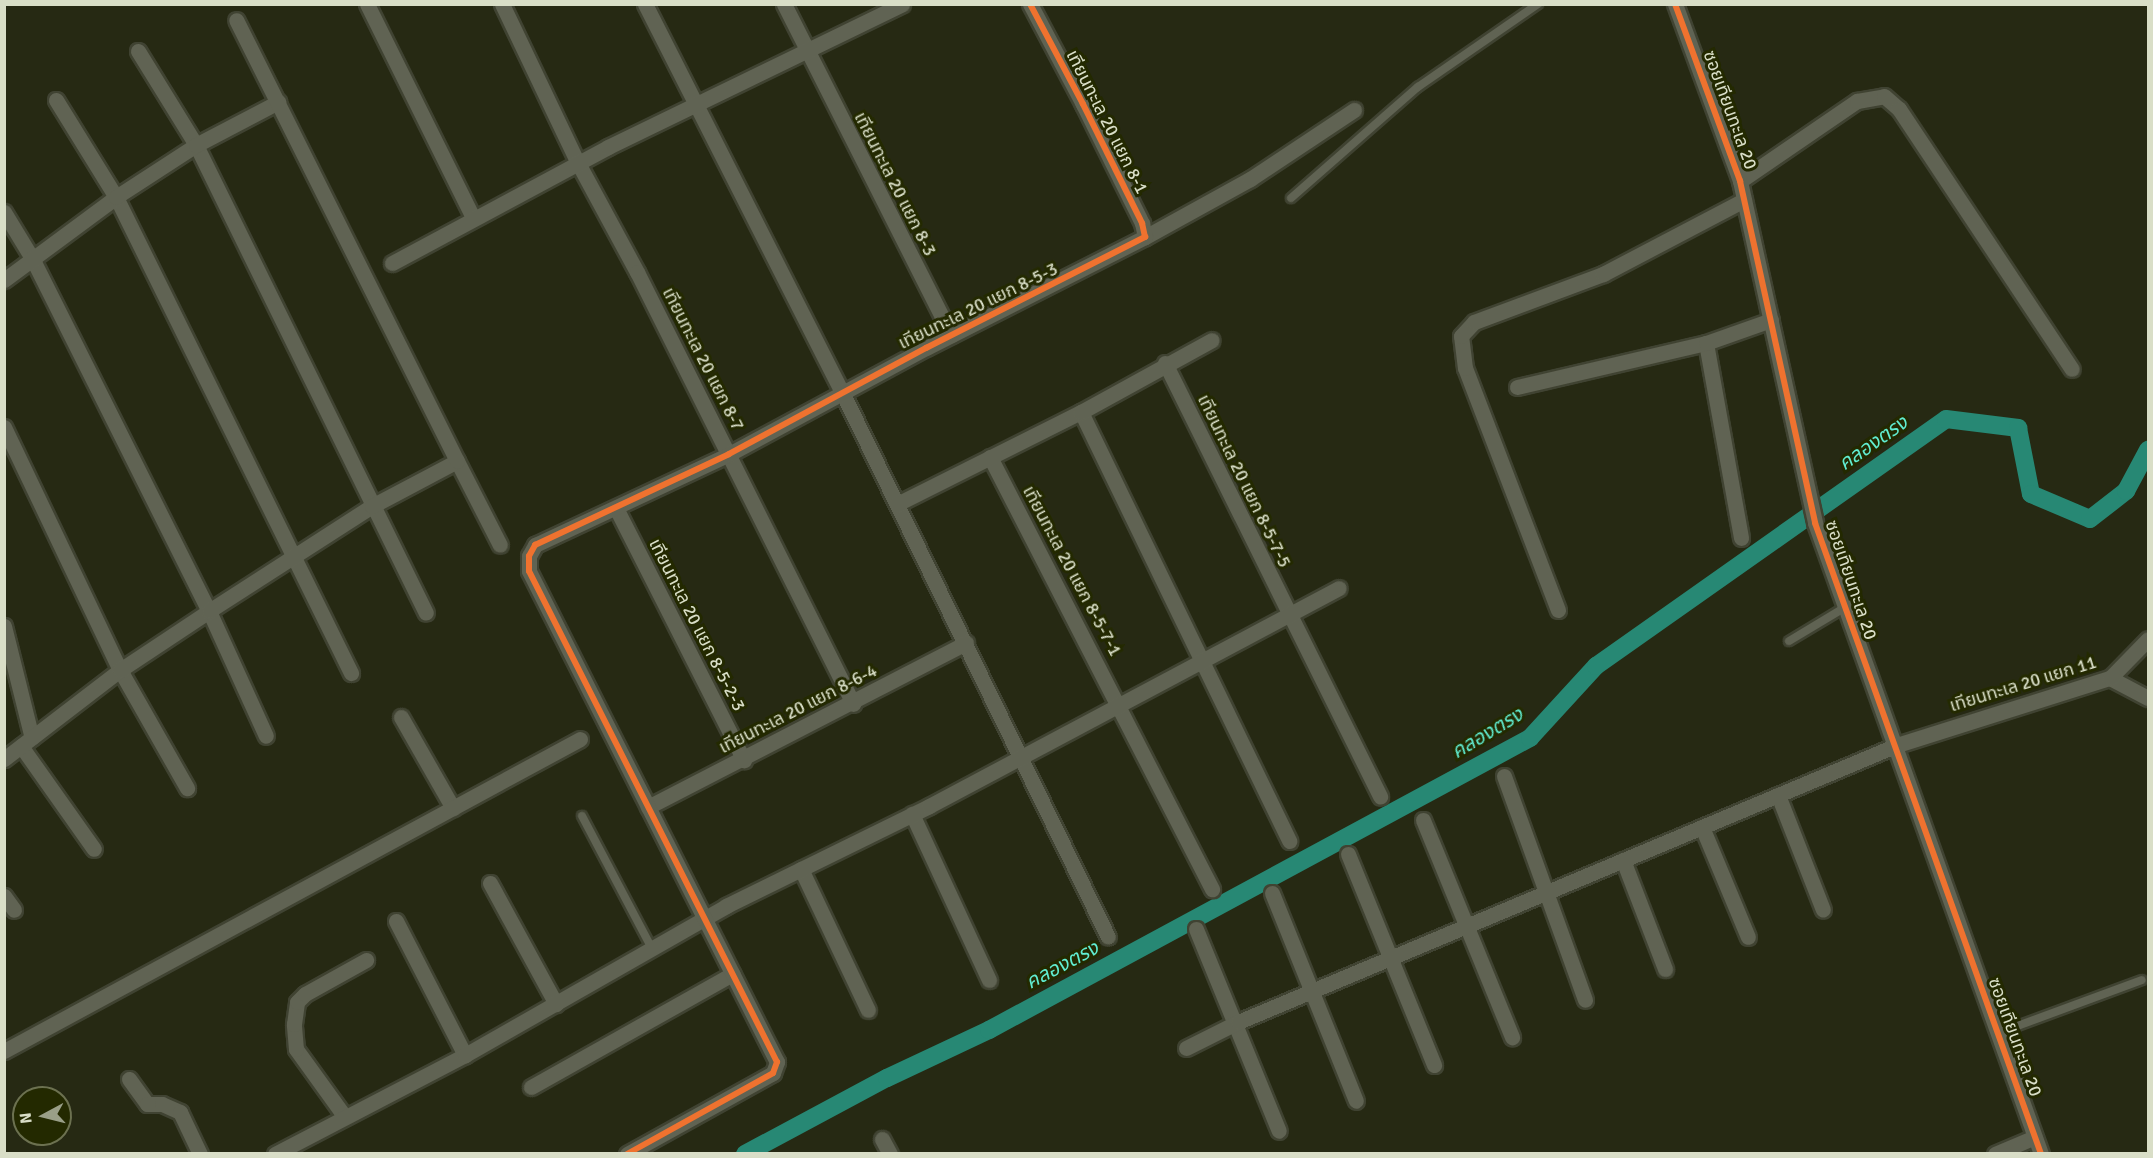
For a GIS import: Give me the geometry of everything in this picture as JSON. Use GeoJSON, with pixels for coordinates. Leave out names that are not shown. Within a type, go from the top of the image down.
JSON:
{"type":"FeatureCollection","features":[{"type":"Feature","properties":{"kind":"street"},"geometry":{"type":"LineString","coordinates":[[367,4],[473,218]]}},
{"type":"Feature","properties":{"kind":"street","name":"เทียนทะเล 20 แยก 8-7"},"geometry":{"type":"LineString","coordinates":[[502,4],[578,163],[729,453],[853,704]]}},
{"type":"Feature","properties":{"kind":"street"},"geometry":{"type":"LineString","coordinates":[[645,4],[842,392],[1108,937]]}},
{"type":"Feature","properties":{"kind":"street","name":"เทียนทะเล 20 แยก 8-3"},"geometry":{"type":"LineString","coordinates":[[784,4],[853,148],[951,335]]}},
{"type":"Feature","properties":{"kind":"street"},"geometry":{"type":"LineString","coordinates":[[392,263],[578,163],[807,48],[902,4]]}},
{"type":"Feature","properties":{"kind":"street","name":"เทียนทะเล 20 แยก 8-1"},"geometry":{"type":"LineString","coordinates":[[1030,4],[1142,222],[1145,237]]}},
{"type":"Feature","properties":{"kind":"street","name":"ซอยเทียนทะเล 20"},"geometry":{"type":"LineString","coordinates":[[1675,4],[1740,181],[1815,523],[1844,608],[1897,745],[2040,1154]]}},
{"type":"Feature","properties":{"kind":"street"},"geometry":{"type":"LineString","coordinates":[[236,20],[500,545]]}},
{"type":"Feature","properties":{"kind":"street"},"geometry":{"type":"LineString","coordinates":[[138,51],[196,145],[426,613]]}},
{"type":"Feature","properties":{"kind":"street"},"geometry":{"type":"LineString","coordinates":[[1740,181],[1857,101],[1884,96],[1899,109],[2072,369]]}},
{"type":"Feature","properties":{"kind":"street"},"geometry":{"type":"LineString","coordinates":[[56,100],[116,197],[291,557],[351,673]]}},
{"type":"Feature","properties":{"kind":"street"},"geometry":{"type":"LineString","coordinates":[[4,280],[116,197],[196,145],[278,102]]}},
{"type":"Feature","properties":{"kind":"street"},"geometry":{"type":"LineString","coordinates":[[1145,237],[1250,179],[1354,110]]}},
{"type":"Feature","properties":{"kind":"street"},"geometry":{"type":"LineString","coordinates":[[1557,610],[1464,368],[1461,336],[1474,322],[1603,274],[1744,200]]}},
{"type":"Feature","properties":{"kind":"street"},"geometry":{"type":"LineString","coordinates":[[4,212],[32,258],[209,611],[266,736]]}},
{"type":"Feature","properties":{"kind":"street","name":"เทียนทะเล 20 แยก 8-5-3"},"geometry":{"type":"LineString","coordinates":[[648,807],[529,571],[529,556],[536,545],[729,453],[951,335],[1129,248],[1145,237]]}},
{"type":"Feature","properties":{"kind":"street"},"geometry":{"type":"LineString","coordinates":[[1517,387],[1706,342],[1771,320]]}},
{"type":"Feature","properties":{"kind":"street"},"geometry":{"type":"LineString","coordinates":[[897,504],[1081,412],[1165,363],[1212,340]]}},
{"type":"Feature","properties":{"kind":"street"},"geometry":{"type":"LineString","coordinates":[[1706,342],[1740,538]]}},
{"type":"Feature","properties":{"kind":"street","name":"เทียนทะเล 20 แยก 8-5-7-5"},"geometry":{"type":"LineString","coordinates":[[1165,363],[1380,797]]}},
{"type":"Feature","properties":{"kind":"street"},"geometry":{"type":"LineString","coordinates":[[1081,412],[1289,841]]}},
{"type":"Feature","properties":{"kind":"street"},"geometry":{"type":"LineString","coordinates":[[4,427],[120,670],[187,788]]}},
{"type":"Feature","properties":{"kind":"street","name":"เทียนทะเล 20 แยก 8-5-7-1"},"geometry":{"type":"LineString","coordinates":[[990,457],[1120,704],[1212,889]]}},
{"type":"Feature","properties":{"kind":"street"},"geometry":{"type":"LineString","coordinates":[[4,759],[120,670],[291,557],[372,506],[458,461]]}},
{"type":"Feature","properties":{"kind":"street","name":"เทียนทะเล 20 แยก 8-5-2-3"},"geometry":{"type":"LineString","coordinates":[[616,508],[744,760]]}},
{"type":"Feature","properties":{"kind":"street"},"geometry":{"type":"LineString","coordinates":[[275,1154],[465,1055],[704,919],[912,814],[1339,588]]}},
{"type":"Feature","properties":{"kind":"street"},"geometry":{"type":"LineString","coordinates":[[4,626],[27,742],[94,849]]}},
{"type":"Feature","properties":{"kind":"street","name":"เทียนทะเล 20 แยก 11"},"geometry":{"type":"LineString","coordinates":[[1186,1048],[1238,1022],[1897,745],[2110,678],[2148,639]]}},
{"type":"Feature","properties":{"kind":"street","name":"เทียนทะเล 20 แยก 8-6-4"},"geometry":{"type":"LineString","coordinates":[[648,807],[853,704],[966,643]]}},
{"type":"Feature","properties":{"kind":"street"},"geometry":{"type":"LineString","coordinates":[[2110,678],[2148,698]]}},
{"type":"Feature","properties":{"kind":"street"},"geometry":{"type":"LineString","coordinates":[[401,717],[453,808]]}},
{"type":"Feature","properties":{"kind":"street"},"geometry":{"type":"LineString","coordinates":[[4,1051],[580,740]]}},
{"type":"Feature","properties":{"kind":"street"},"geometry":{"type":"LineString","coordinates":[[1504,776],[1544,893],[1585,1000]]}},
{"type":"Feature","properties":{"kind":"street"},"geometry":{"type":"LineString","coordinates":[[1778,795],[1824,910]]}},
{"type":"Feature","properties":{"kind":"street"},"geometry":{"type":"LineString","coordinates":[[627,1154],[777,1068],[648,807]]}},
{"type":"Feature","properties":{"kind":"street"},"geometry":{"type":"LineString","coordinates":[[912,814],[989,980]]}},
{"type":"Feature","properties":{"kind":"street"},"geometry":{"type":"LineString","coordinates":[[1423,820],[1469,926],[1512,1037]]}},
{"type":"Feature","properties":{"kind":"street"},"geometry":{"type":"LineString","coordinates":[[1702,827],[1748,937]]}},
{"type":"Feature","properties":{"kind":"street"},"geometry":{"type":"LineString","coordinates":[[1348,854],[1434,1065]]}},
{"type":"Feature","properties":{"kind":"street"},"geometry":{"type":"LineString","coordinates":[[1623,860],[1665,969]]}},
{"type":"Feature","properties":{"kind":"street"},"geometry":{"type":"LineString","coordinates":[[801,869],[868,1010]]}},
{"type":"Feature","properties":{"kind":"street"},"geometry":{"type":"LineString","coordinates":[[490,883],[556,1004]]}},
{"type":"Feature","properties":{"kind":"street"},"geometry":{"type":"LineString","coordinates":[[1272,893],[1356,1101]]}},
{"type":"Feature","properties":{"kind":"street"},"geometry":{"type":"LineString","coordinates":[[4,896],[14,910]]}},
{"type":"Feature","properties":{"kind":"street"},"geometry":{"type":"LineString","coordinates":[[396,921],[465,1055]]}},
{"type":"Feature","properties":{"kind":"street"},"geometry":{"type":"LineString","coordinates":[[1196,929],[1238,1022],[1280,1131]]}},
{"type":"Feature","properties":{"kind":"street"},"geometry":{"type":"LineString","coordinates":[[345,1117],[296,1049],[294,1024],[297,1002],[305,994],[366,960]]}},
{"type":"Feature","properties":{"kind":"street"},"geometry":{"type":"LineString","coordinates":[[531,1087],[732,974]]}},
{"type":"Feature","properties":{"kind":"street"},"geometry":{"type":"LineString","coordinates":[[129,1078],[147,1104],[162,1104],[180,1112],[200,1154]]}},
{"type":"Feature","properties":{"kind":"street"},"geometry":{"type":"LineString","coordinates":[[1996,1153],[2035,1137]]}},
{"type":"Feature","properties":{"kind":"street"},"geometry":{"type":"LineString","coordinates":[[882,1139],[890,1154]]}},
{"type":"Feature","properties":{"kind":"lane"},"geometry":{"type":"LineString","coordinates":[[1291,198],[1418,87],[1538,4]]}},
{"type":"Feature","properties":{"kind":"lane"},"geometry":{"type":"LineString","coordinates":[[1789,641],[1844,608]]}},
{"type":"Feature","properties":{"kind":"lane"},"geometry":{"type":"LineString","coordinates":[[582,816],[652,949]]}},
{"type":"Feature","properties":{"kind":"lane"},"geometry":{"type":"LineString","coordinates":[[1998,1033],[2142,980]]}},
{"type":"Feature","properties":{"kind":"waterway","name":"คลองตรง"},"geometry":{"type":"LineString","coordinates":[[745,1154],[887,1078],[989,1030],[1530,738],[1596,666],[1946,419],[2018,428],[2031,494],[2090,519],[2126,491],[2148,450]]}},
{"type":"Feature","properties":{"kind":"cycle path"},"geometry":{"type":"LineString","coordinates":[[627,1154],[773,1073],[777,1062],[529,571],[529,556],[535,545],[729,454],[926,348],[1145,237],[1142,223],[1030,4]]}},
{"type":"Feature","properties":{"kind":"cycle path"},"geometry":{"type":"LineString","coordinates":[[1675,4],[1740,181],[1815,523],[2041,1154]]}}]}
